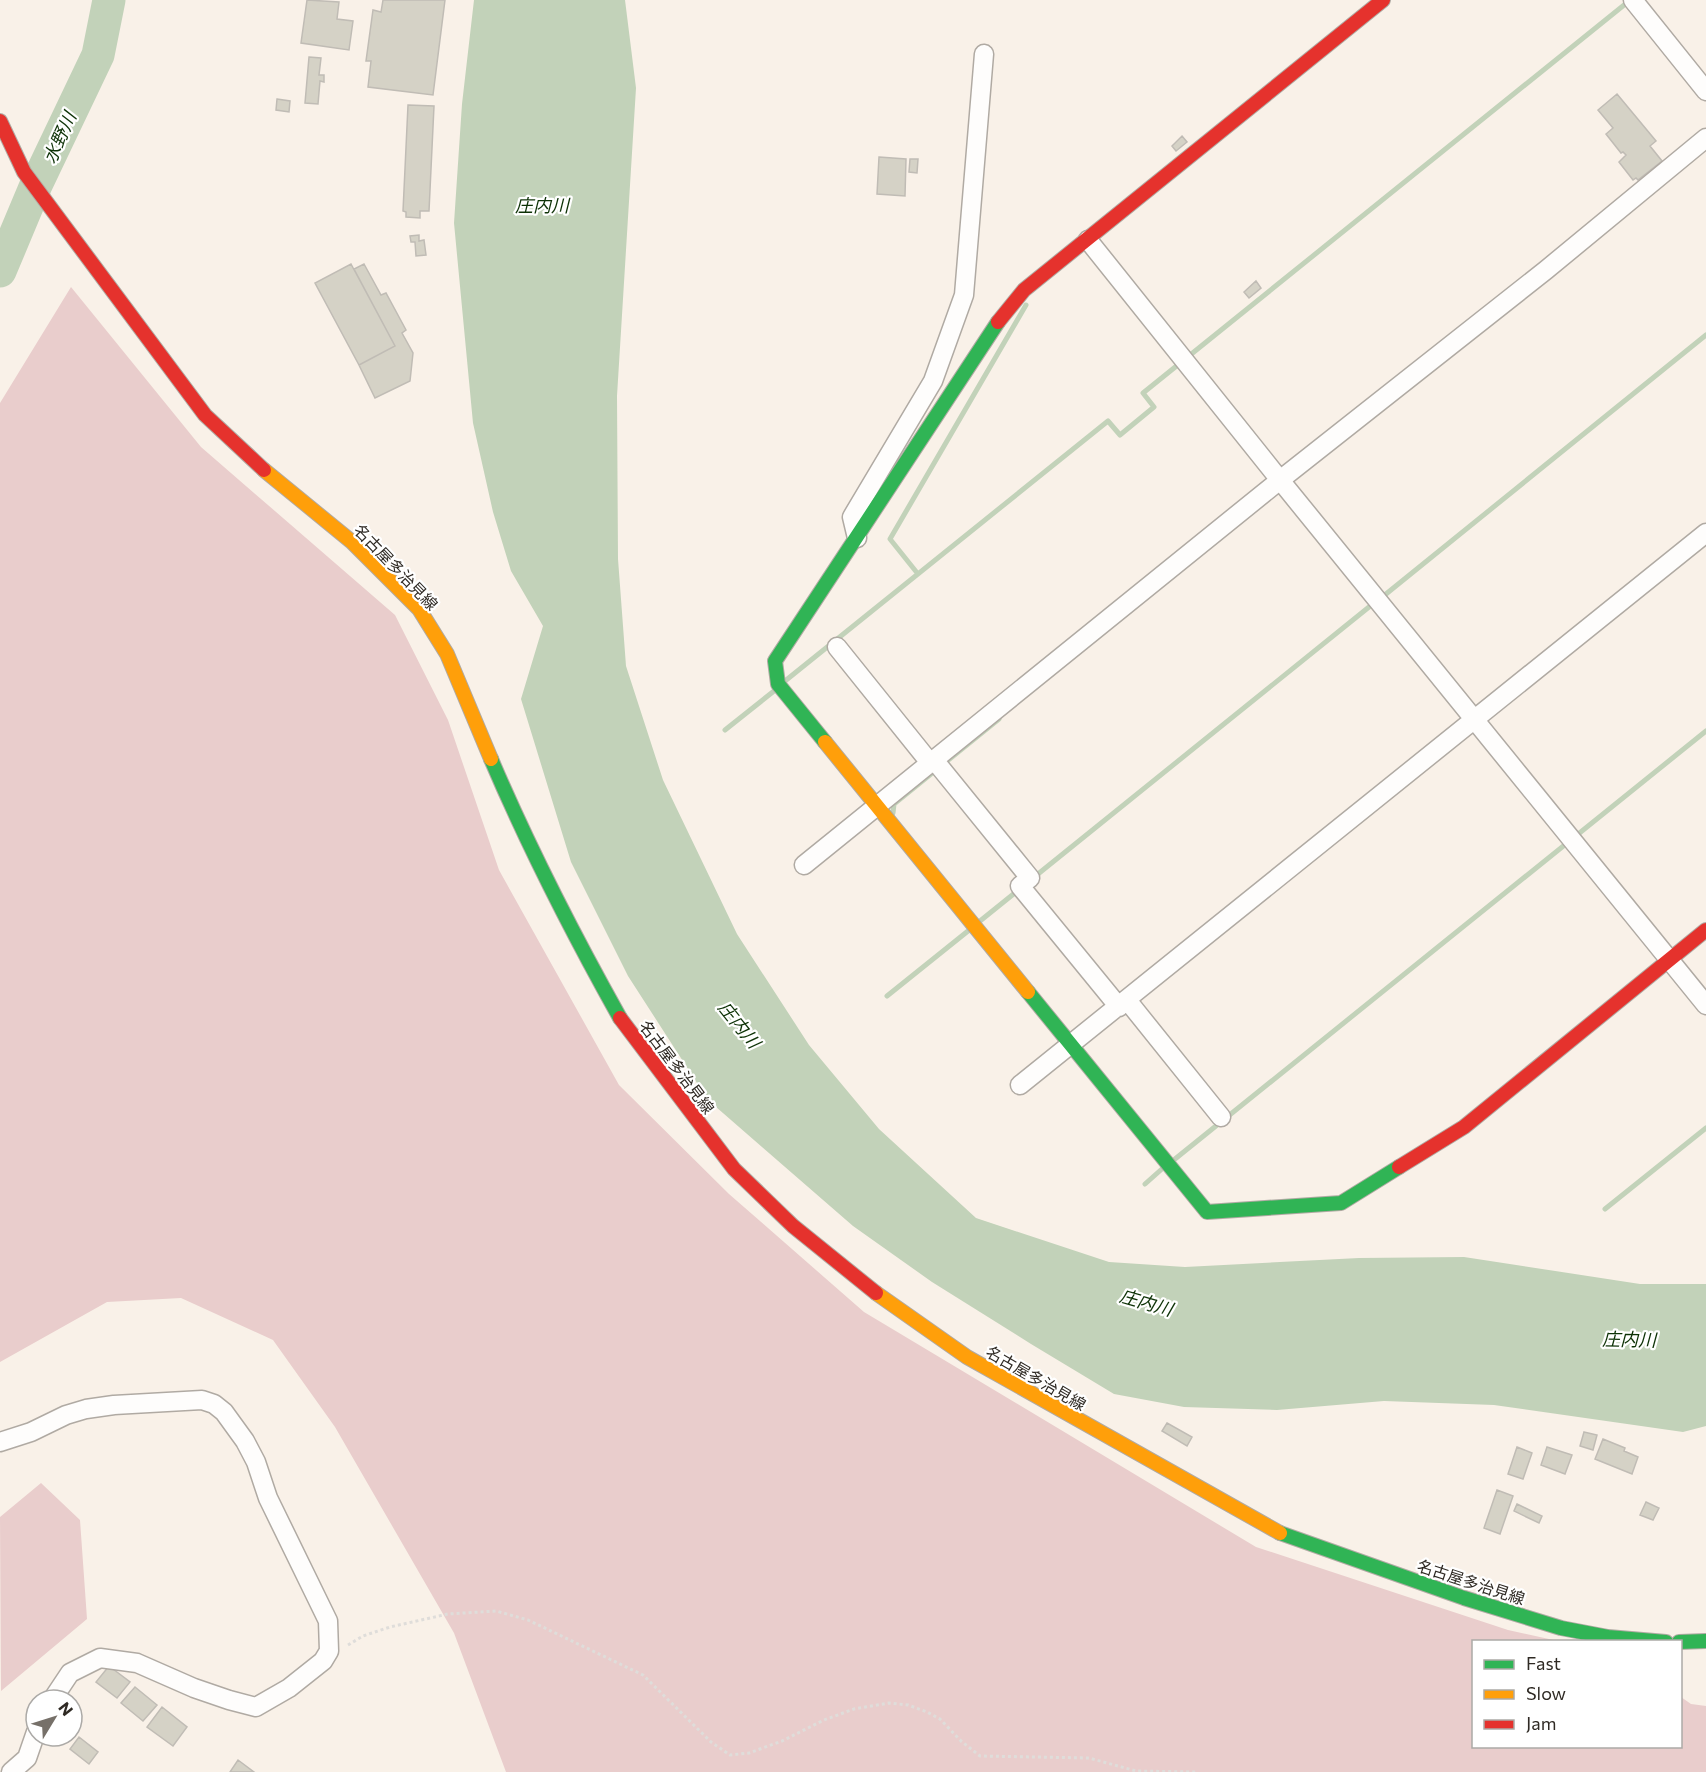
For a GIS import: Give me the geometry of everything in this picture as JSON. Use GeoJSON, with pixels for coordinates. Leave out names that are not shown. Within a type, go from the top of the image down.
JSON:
{"type":"FeatureCollection","features":[{"type":"Feature","properties":{"kind":"main road"},"geometry":{"type":"LineString","coordinates":[[1383,0],[1024,290],[1005,311],[775,661],[778,684],[1207,1212],[1341,1203],[1464,1127],[1706,930]]}},
{"type":"Feature","properties":{"kind":"main road","name":"名古屋多治見線"},"geometry":{"type":"LineString","coordinates":[[0,121],[24,172],[205,415],[251,459],[352,542],[419,609],[447,654],[511,805],[587,958],[625,1026],[734,1169],[794,1226],[879,1296],[967,1357],[1274,1531],[1464,1598],[1561,1628],[1608,1637],[1652,1640]]}},
{"type":"Feature","properties":{"kind":"main road"},"geometry":{"type":"LineString","coordinates":[[1682,1641],[1706,1641]]}},
{"type":"Feature","properties":{"kind":"street"},"geometry":{"type":"LineString","coordinates":[[1633,0],[1706,91]]}},
{"type":"Feature","properties":{"kind":"street"},"geometry":{"type":"LineString","coordinates":[[857,538],[852,517],[933,381],[964,295],[984,54]]}},
{"type":"Feature","properties":{"kind":"street"},"geometry":{"type":"LineString","coordinates":[[804,865],[1280,480],[1546,270],[1706,138]]}},
{"type":"Feature","properties":{"kind":"street"},"geometry":{"type":"LineString","coordinates":[[1088,240],[1706,1005]]}},
{"type":"Feature","properties":{"kind":"street"},"geometry":{"type":"LineString","coordinates":[[1020,1086],[1706,533]]}},
{"type":"Feature","properties":{"kind":"street"},"geometry":{"type":"LineString","coordinates":[[837,647],[1030,878],[1020,886],[1221,1117]]}},
{"type":"Feature","properties":{"kind":"street"},"geometry":{"type":"LineString","coordinates":[[0,1442],[86,1409],[114,1405],[202,1400],[214,1404],[224,1412],[245,1441],[256,1462],[268,1498],[328,1621],[329,1651],[323,1661],[289,1688],[256,1707],[229,1701],[137,1663],[100,1658],[70,1673],[60,1688]]}},
{"type":"Feature","properties":{"kind":"street"},"geometry":{"type":"LineString","coordinates":[[11,1772],[27,1758],[30,1748]]}},
{"type":"Feature","properties":{"kind":"path"},"geometry":{"type":"LineString","coordinates":[[329,1651],[390,1627],[448,1614],[495,1611],[528,1620],[644,1675],[711,1742],[730,1755],[750,1753],[854,1709],[889,1703],[908,1705],[940,1719],[960,1740],[980,1756],[1089,1758],[1136,1772],[1196,1772]]}},
{"type":"Feature","properties":{"kind":"shaded area"},"geometry":{"type":"Polygon","coordinates":[[[71,287],[201,447],[395,615],[448,720],[499,870],[619,1085],[729,1194],[864,1312],[1256,1547],[1508,1630],[1553,1640],[1472,1640],[1472,1748],[1682,1748],[1682,1698],[1691,1704],[1706,1706],[1706,1772],[506,1772],[454,1633],[335,1427],[273,1340],[181,1298],[107,1302],[0,1362],[0,403],[71,287]]]}},
{"type":"Feature","properties":{"kind":"shaded area"},"geometry":{"type":"Polygon","coordinates":[[[41,1483],[80,1520],[87,1619],[1,1691],[0,1517],[41,1483]]]}},
{"type":"Feature","properties":{"kind":"water","name":"庄内川"},"geometry":{"type":"Polygon","coordinates":[[[474,0],[625,0],[636,88],[617,396],[618,559],[626,666],[663,780],[737,934],[809,1045],[879,1129],[976,1218],[1109,1262],[1185,1267],[1359,1258],[1464,1257],[1640,1284],[1706,1284],[1706,1426],[1683,1432],[1494,1405],[1384,1401],[1277,1410],[1184,1407],[1114,1394],[932,1282],[853,1226],[708,1100],[628,976],[571,862],[521,699],[543,626],[511,571],[493,512],[473,423],[454,223],[462,104],[474,0]]]}},
{"type":"Feature","properties":{"kind":"building"},"geometry":{"type":"Polygon","coordinates":[[[307,0],[339,2],[337,19],[353,21],[349,50],[301,43],[307,0]]]}},
{"type":"Feature","properties":{"kind":"building"},"geometry":{"type":"Polygon","coordinates":[[[383,0],[445,0],[433,95],[368,87],[371,61],[366,61],[373,10],[381,12],[383,0]]]}},
{"type":"Feature","properties":{"kind":"building"},"geometry":{"type":"Polygon","coordinates":[[[309,57],[321,58],[319,75],[324,75],[324,82],[320,81],[318,104],[305,103],[309,57]]]}},
{"type":"Feature","properties":{"kind":"building"},"geometry":{"type":"Polygon","coordinates":[[[1617,94],[1656,141],[1650,146],[1662,161],[1638,180],[1636,178],[1633,180],[1619,162],[1626,155],[1621,153],[1606,134],[1613,128],[1598,110],[1617,94]]]}},
{"type":"Feature","properties":{"kind":"building"},"geometry":{"type":"Polygon","coordinates":[[[277,99],[290,101],[289,112],[276,110],[277,99]]]}},
{"type":"Feature","properties":{"kind":"building"},"geometry":{"type":"Polygon","coordinates":[[[408,105],[434,106],[429,211],[420,211],[420,218],[406,217],[406,212],[403,211],[408,105]]]}},
{"type":"Feature","properties":{"kind":"building"},"geometry":{"type":"Polygon","coordinates":[[[1182,136],[1187,142],[1176,151],[1172,146],[1182,136]]]}},
{"type":"Feature","properties":{"kind":"building"},"geometry":{"type":"Polygon","coordinates":[[[879,157],[906,159],[905,196],[877,194],[879,157]]]}},
{"type":"Feature","properties":{"kind":"building"},"geometry":{"type":"Polygon","coordinates":[[[910,159],[918,159],[917,173],[909,172],[910,159]]]}},
{"type":"Feature","properties":{"kind":"building"},"geometry":{"type":"Polygon","coordinates":[[[419,235],[419,241],[424,240],[426,255],[416,256],[415,242],[411,242],[410,236],[419,235]]]}},
{"type":"Feature","properties":{"kind":"building"},"geometry":{"type":"Polygon","coordinates":[[[351,264],[395,346],[359,365],[315,283],[351,264]]]}},
{"type":"Feature","properties":{"kind":"building"},"geometry":{"type":"Polygon","coordinates":[[[364,264],[381,295],[386,293],[406,330],[402,333],[413,353],[410,381],[375,398],[359,365],[395,346],[354,269],[364,264]]]}},
{"type":"Feature","properties":{"kind":"building"},"geometry":{"type":"Polygon","coordinates":[[[1256,281],[1261,288],[1249,298],[1244,292],[1256,281]]]}},
{"type":"Feature","properties":{"kind":"building"},"geometry":{"type":"Polygon","coordinates":[[[1167,1423],[1192,1437],[1187,1446],[1162,1431],[1167,1423]]]}},
{"type":"Feature","properties":{"kind":"building"},"geometry":{"type":"Polygon","coordinates":[[[1584,1432],[1597,1435],[1593,1450],[1580,1446],[1584,1432]]]}},
{"type":"Feature","properties":{"kind":"building"},"geometry":{"type":"Polygon","coordinates":[[[1603,1439],[1625,1448],[1624,1451],[1638,1457],[1632,1474],[1595,1459],[1603,1439]]]}},
{"type":"Feature","properties":{"kind":"building"},"geometry":{"type":"Polygon","coordinates":[[[1517,1447],[1532,1453],[1523,1479],[1508,1474],[1517,1447]]]}},
{"type":"Feature","properties":{"kind":"building"},"geometry":{"type":"Polygon","coordinates":[[[1547,1447],[1572,1455],[1565,1474],[1541,1465],[1547,1447]]]}},
{"type":"Feature","properties":{"kind":"building"},"geometry":{"type":"Polygon","coordinates":[[[1497,1490],[1513,1496],[1500,1534],[1484,1528],[1497,1490]]]}},
{"type":"Feature","properties":{"kind":"building"},"geometry":{"type":"Polygon","coordinates":[[[1646,1502],[1659,1508],[1653,1520],[1640,1515],[1646,1502]]]}},
{"type":"Feature","properties":{"kind":"building"},"geometry":{"type":"Polygon","coordinates":[[[1517,1504],[1542,1516],[1539,1523],[1514,1511],[1517,1504]]]}},
{"type":"Feature","properties":{"kind":"building"},"geometry":{"type":"Polygon","coordinates":[[[109,1666],[130,1682],[117,1698],[96,1682],[109,1666]]]}},
{"type":"Feature","properties":{"kind":"building"},"geometry":{"type":"Polygon","coordinates":[[[135,1687],[157,1705],[143,1721],[121,1703],[135,1687]]]}},
{"type":"Feature","properties":{"kind":"building"},"geometry":{"type":"Polygon","coordinates":[[[162,1707],[187,1727],[173,1746],[147,1727],[162,1707]]]}},
{"type":"Feature","properties":{"kind":"building"},"geometry":{"type":"Polygon","coordinates":[[[84,1741],[98,1752],[89,1764],[70,1749],[84,1748],[84,1741]]]}},
{"type":"Feature","properties":{"kind":"building"},"geometry":{"type":"Polygon","coordinates":[[[238,1760],[254,1772],[230,1772],[238,1760]]]}},
{"type":"Feature","properties":{"kind":"waterway","name":"水野川"},"geometry":{"type":"LineString","coordinates":[[0,271],[36,185],[98,55],[109,0]]}},
{"type":"Feature","properties":{"kind":"waterway"},"geometry":{"type":"LineString","coordinates":[[785,681],[1108,421],[1120,435],[1154,407],[1143,393],[1629,1]]}},
{"type":"Feature","properties":{"kind":"waterway"},"geometry":{"type":"LineString","coordinates":[[918,574],[890,539],[1026,305]]}},
{"type":"Feature","properties":{"kind":"waterway"},"geometry":{"type":"LineString","coordinates":[[1386,594],[1706,335]]}},
{"type":"Feature","properties":{"kind":"waterway"},"geometry":{"type":"LineString","coordinates":[[1038,874],[1369,607]]}},
{"type":"Feature","properties":{"kind":"waterway"},"geometry":{"type":"LineString","coordinates":[[725,730],[774,691]]}},
{"type":"Feature","properties":{"kind":"waterway"},"geometry":{"type":"LineString","coordinates":[[893,813],[894,804],[999,719]]}},
{"type":"Feature","properties":{"kind":"waterway"},"geometry":{"type":"LineString","coordinates":[[1175,1159],[1706,731]]}},
{"type":"Feature","properties":{"kind":"waterway"},"geometry":{"type":"LineString","coordinates":[[980,921],[1016,892]]}},
{"type":"Feature","properties":{"kind":"waterway"},"geometry":{"type":"LineString","coordinates":[[887,996],[968,931]]}},
{"type":"Feature","properties":{"kind":"waterway"},"geometry":{"type":"LineString","coordinates":[[1605,1209],[1706,1128]]}},
{"type":"Feature","properties":{"kind":"waterway"},"geometry":{"type":"LineString","coordinates":[[1145,1184],[1163,1168]]}},
{"type":"Feature","properties":{"kind":"traffic: fast"},"geometry":{"type":"LineString","coordinates":[[825,742],[778,684],[775,661],[998,322]]}},
{"type":"Feature","properties":{"kind":"traffic: fast"},"geometry":{"type":"LineString","coordinates":[[491,759],[552,890],[620,1018]]}},
{"type":"Feature","properties":{"kind":"traffic: fast"},"geometry":{"type":"LineString","coordinates":[[1028,992],[1207,1212],[1341,1203],[1399,1167]]}},
{"type":"Feature","properties":{"kind":"traffic: fast"},"geometry":{"type":"LineString","coordinates":[[1280,1533],[1464,1598],[1561,1628],[1608,1637],[1643,1640]]}},
{"type":"Feature","properties":{"kind":"traffic: fast"},"geometry":{"type":"LineString","coordinates":[[1682,1642],[1706,1641]]}},
{"type":"Feature","properties":{"kind":"traffic: slow"},"geometry":{"type":"LineString","coordinates":[[264,470],[352,542],[419,609],[447,654],[491,759]]}},
{"type":"Feature","properties":{"kind":"traffic: slow"},"geometry":{"type":"LineString","coordinates":[[825,742],[1028,992]]}},
{"type":"Feature","properties":{"kind":"traffic: slow"},"geometry":{"type":"LineString","coordinates":[[876,1293],[967,1357],[1280,1533]]}},
{"type":"Feature","properties":{"kind":"traffic: jam"},"geometry":{"type":"LineString","coordinates":[[998,322],[1024,290],[1383,0]]}},
{"type":"Feature","properties":{"kind":"traffic: jam"},"geometry":{"type":"LineString","coordinates":[[0,121],[24,172],[205,415],[264,470]]}},
{"type":"Feature","properties":{"kind":"traffic: jam"},"geometry":{"type":"LineString","coordinates":[[1399,1167],[1464,1127],[1706,930]]}},
{"type":"Feature","properties":{"kind":"traffic: jam"},"geometry":{"type":"LineString","coordinates":[[620,1018],[734,1169],[793,1226],[876,1293]]}}]}
